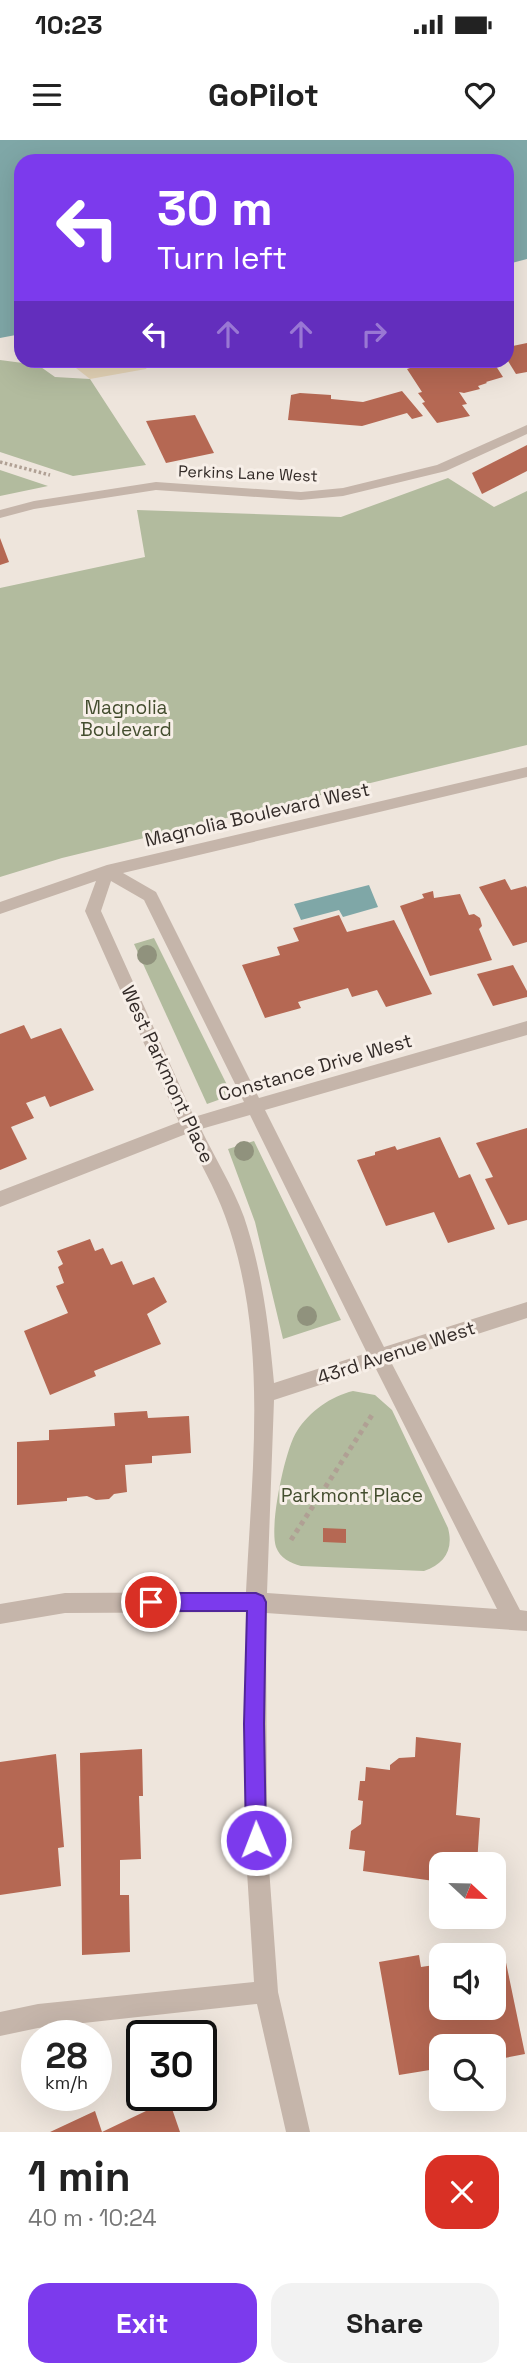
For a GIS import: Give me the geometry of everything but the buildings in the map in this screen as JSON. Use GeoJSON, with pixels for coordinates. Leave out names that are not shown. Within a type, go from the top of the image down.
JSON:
{"type":"FeatureCollection","features":[{"type":"Feature","properties":{"kind":"street","name":"Perkins Lane West"},"geometry":{"type":"LineString","coordinates":[[0,514],[34,505],[156,486],[301,496],[343,492],[441,468],[527,429]]}},
{"type":"Feature","properties":{"kind":"street","name":"Magnolia Boulevard West"},"geometry":{"type":"LineString","coordinates":[[0,908],[107,871],[527,772]]}},
{"type":"Feature","properties":{"kind":"street"},"geometry":{"type":"LineString","coordinates":[[107,871],[150,896],[379,1357],[520,1620]]}},
{"type":"Feature","properties":{"kind":"street","name":"West Parkmont Place"},"geometry":{"type":"LineString","coordinates":[[107,871],[93,911],[234,1215],[247,1260],[261,1341],[265,1394],[256,1602],[256,1840],[266,1992],[298,2132]]}},
{"type":"Feature","properties":{"kind":"street","name":"Constance Drive West"},"geometry":{"type":"LineString","coordinates":[[0,1199],[190,1125],[527,1028]]}},
{"type":"Feature","properties":{"kind":"street","name":"43rd Avenue West"},"geometry":{"type":"LineString","coordinates":[[265,1394],[527,1310]]}},
{"type":"Feature","properties":{"kind":"street"},"geometry":{"type":"LineString","coordinates":[[0,1614],[65,1603],[256,1602],[520,1620]]}},
{"type":"Feature","properties":{"kind":"street"},"geometry":{"type":"LineString","coordinates":[[0,2024],[38,2016],[266,1992]]}},
{"type":"Feature","properties":{"kind":"path"},"geometry":{"type":"LineString","coordinates":[[288,1546],[374,1411]]}},
{"type":"Feature","properties":{"kind":"green space"},"geometry":{"type":"Polygon","coordinates":[[[0,360],[14,362],[14,368],[42,368],[55,377],[90,379],[146,465],[73,476],[0,452],[0,360]]]}},
{"type":"Feature","properties":{"kind":"green space"},"geometry":{"type":"Polygon","coordinates":[[[0,470],[48,486],[0,496],[0,470]]]}},
{"type":"Feature","properties":{"kind":"green space","name":"Magnolia Boulevard"},"geometry":{"type":"Polygon","coordinates":[[[448,478],[494,507],[527,491],[527,745],[62,858],[0,877],[0,588],[145,557],[137,510],[341,517],[448,478]]]}},
{"type":"Feature","properties":{"kind":"green space"},"geometry":{"type":"Polygon","coordinates":[[[154,938],[232,1095],[207,1104],[134,944],[154,938]]]}},
{"type":"Feature","properties":{"kind":"green space"},"geometry":{"type":"Polygon","coordinates":[[[254,1141],[341,1320],[283,1339],[255,1222],[228,1149],[254,1141]]]}},
{"type":"Feature","properties":{"kind":"green space","name":"Parkmont Place"},"geometry":{"type":"Polygon","coordinates":[[[353,1391],[375,1395],[392,1410],[448,1528],[450,1543],[446,1555],[424,1571],[301,1566],[286,1560],[276,1547],[276,1506],[292,1440],[314,1411],[353,1391]]]}},
{"type":"Feature","properties":{"kind":"sand"},"geometry":{"type":"Polygon","coordinates":[[[76,368],[147,368],[146,369],[90,379],[76,368]]]}},
{"type":"Feature","properties":{"kind":"water"},"geometry":{"type":"Polygon","coordinates":[[[0,140],[527,140],[527,259],[514,262],[514,154],[14,154],[14,335],[0,338],[0,140]]]}},
{"type":"Feature","properties":{"kind":"water"},"geometry":{"type":"Polygon","coordinates":[[[369,885],[378,907],[343,917],[339,910],[301,920],[294,904],[369,885]]]}},
{"type":"Feature","properties":{"kind":"route"},"geometry":{"type":"LineString","coordinates":[[151,1602],[256,1602],[256,1840]]}}]}
